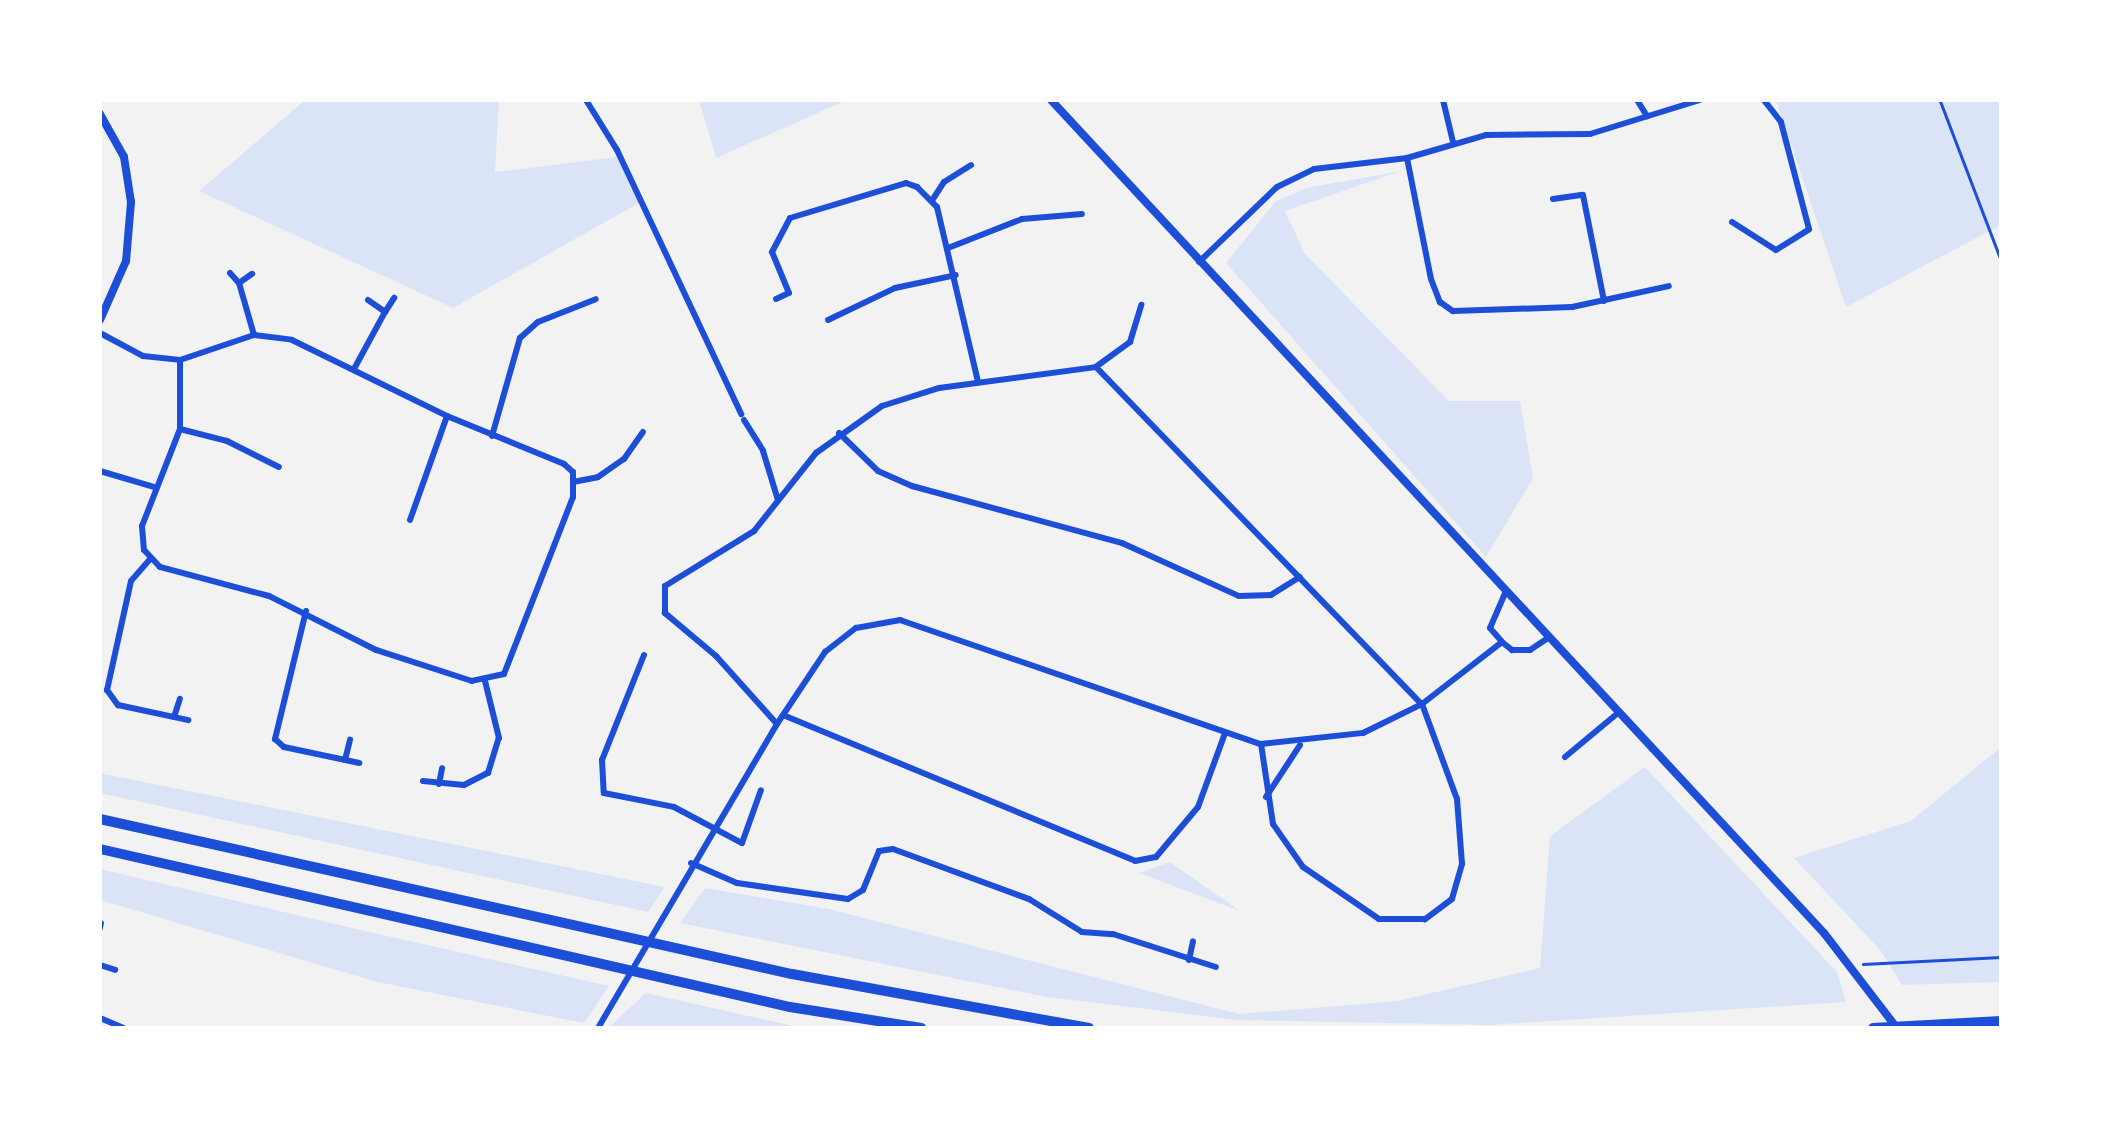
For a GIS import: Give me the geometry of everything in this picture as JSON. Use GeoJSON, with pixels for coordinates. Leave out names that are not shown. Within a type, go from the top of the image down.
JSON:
{"type":"FeatureCollection","features":[{"type":"Feature","properties":{"kind":"highway"},"geometry":{"type":"LineString","coordinates":[[100,819],[773,970],[1089,1028]]}},
{"type":"Feature","properties":{"kind":"highway"},"geometry":{"type":"LineString","coordinates":[[100,849],[790,1007],[921,1028]]}},
{"type":"Feature","properties":{"kind":"highway"},"geometry":{"type":"LineString","coordinates":[[1873,1028],[2001,1018]]}},
{"type":"Feature","properties":{"kind":"street"},"geometry":{"type":"LineString","coordinates":[[586,100],[617,150],[742,417],[762,451],[778,501]]}},
{"type":"Feature","properties":{"kind":"street"},"geometry":{"type":"LineString","coordinates":[[1051,100],[1619,712],[1849,964],[1901,1027]]}},
{"type":"Feature","properties":{"kind":"street"},"geometry":{"type":"LineString","coordinates":[[1444,100],[1453,142]]}},
{"type":"Feature","properties":{"kind":"street"},"geometry":{"type":"LineString","coordinates":[[1636,100],[1647,116]]}},
{"type":"Feature","properties":{"kind":"street"},"geometry":{"type":"LineString","coordinates":[[1198,262],[1277,186],[1314,169],[1407,158],[1486,135],[1590,134],[1700,100]]}},
{"type":"Feature","properties":{"kind":"street"},"geometry":{"type":"LineString","coordinates":[[1732,222],[1776,250],[1809,228],[1781,122],[1764,100]]}},
{"type":"Feature","properties":{"kind":"street"},"geometry":{"type":"LineString","coordinates":[[100,114],[124,157],[132,202],[126,261],[100,320]]}},
{"type":"Feature","properties":{"kind":"street"},"geometry":{"type":"LineString","coordinates":[[1407,158],[1431,279],[1447,308],[1464,313],[1604,301],[1670,286]]}},
{"type":"Feature","properties":{"kind":"street"},"geometry":{"type":"LineString","coordinates":[[934,199],[944,182],[971,165]]}},
{"type":"Feature","properties":{"kind":"street"},"geometry":{"type":"LineString","coordinates":[[776,299],[789,293],[772,252],[790,218],[906,184],[934,199],[956,275],[978,382]]}},
{"type":"Feature","properties":{"kind":"street"},"geometry":{"type":"LineString","coordinates":[[1552,199],[1583,195],[1604,301]]}},
{"type":"Feature","properties":{"kind":"street"},"geometry":{"type":"LineString","coordinates":[[948,248],[1022,218],[1082,214]]}},
{"type":"Feature","properties":{"kind":"street"},"geometry":{"type":"LineString","coordinates":[[230,272],[240,283],[254,335]]}},
{"type":"Feature","properties":{"kind":"street"},"geometry":{"type":"LineString","coordinates":[[240,283],[252,274]]}},
{"type":"Feature","properties":{"kind":"street"},"geometry":{"type":"LineString","coordinates":[[828,320],[895,288],[956,275]]}},
{"type":"Feature","properties":{"kind":"street"},"geometry":{"type":"LineString","coordinates":[[354,369],[394,298]]}},
{"type":"Feature","properties":{"kind":"street"},"geometry":{"type":"LineString","coordinates":[[492,436],[520,338],[538,322],[596,299]]}},
{"type":"Feature","properties":{"kind":"street"},"geometry":{"type":"LineString","coordinates":[[368,300],[385,312]]}},
{"type":"Feature","properties":{"kind":"street"},"geometry":{"type":"LineString","coordinates":[[777,724],[716,656],[668,616],[660,599],[673,578],[754,531],[839,433],[894,401],[978,382],[1096,366],[1130,342],[1141,305]]}},
{"type":"Feature","properties":{"kind":"street"},"geometry":{"type":"LineString","coordinates":[[100,333],[143,356],[180,360],[254,335],[292,340],[447,416],[543,452],[572,472],[573,482],[514,657],[504,674],[485,681],[376,650],[306,612],[160,568],[151,558],[142,526],[154,487],[180,429],[180,360]]}},
{"type":"Feature","properties":{"kind":"street"},"geometry":{"type":"LineString","coordinates":[[1096,366],[1422,704],[1457,799],[1461,882],[1440,910],[1402,924],[1355,908],[1303,867],[1273,824],[1265,798],[1261,744]]}},
{"type":"Feature","properties":{"kind":"street"},"geometry":{"type":"LineString","coordinates":[[410,520],[447,416]]}},
{"type":"Feature","properties":{"kind":"street"},"geometry":{"type":"LineString","coordinates":[[180,429],[228,441],[279,468]]}},
{"type":"Feature","properties":{"kind":"street"},"geometry":{"type":"LineString","coordinates":[[573,482],[598,476],[624,459],[643,432]]}},
{"type":"Feature","properties":{"kind":"street"},"geometry":{"type":"LineString","coordinates":[[839,433],[878,471],[912,486],[1122,543],[1239,596],[1271,596],[1300,576]]}},
{"type":"Feature","properties":{"kind":"street"},"geometry":{"type":"LineString","coordinates":[[100,471],[154,487]]}},
{"type":"Feature","properties":{"kind":"street"},"geometry":{"type":"LineString","coordinates":[[151,558],[131,580],[107,690],[118,705],[188,720]]}},
{"type":"Feature","properties":{"kind":"street"},"geometry":{"type":"LineString","coordinates":[[1506,591],[1490,628],[1502,642],[1512,650],[1530,650],[1549,637]]}},
{"type":"Feature","properties":{"kind":"street"},"geometry":{"type":"LineString","coordinates":[[306,612],[273,730],[284,747],[359,763]]}},
{"type":"Feature","properties":{"kind":"street"},"geometry":{"type":"LineString","coordinates":[[598,1028],[670,897],[777,724],[840,638],[879,620],[900,620],[1224,736],[1261,744],[1301,744],[1363,733],[1422,704],[1502,642]]}},
{"type":"Feature","properties":{"kind":"street"},"geometry":{"type":"LineString","coordinates":[[644,655],[602,760],[601,789],[619,799],[674,807],[742,843],[761,790]]}},
{"type":"Feature","properties":{"kind":"street"},"geometry":{"type":"LineString","coordinates":[[423,782],[464,785],[488,773],[499,738],[485,681]]}},
{"type":"Feature","properties":{"kind":"street"},"geometry":{"type":"LineString","coordinates":[[174,717],[180,699]]}},
{"type":"Feature","properties":{"kind":"street"},"geometry":{"type":"LineString","coordinates":[[1565,757],[1619,712]]}},
{"type":"Feature","properties":{"kind":"street"},"geometry":{"type":"LineString","coordinates":[[784,715],[1134,860],[1156,857],[1198,807],[1224,736]]}},
{"type":"Feature","properties":{"kind":"street"},"geometry":{"type":"LineString","coordinates":[[345,760],[350,740]]}},
{"type":"Feature","properties":{"kind":"street"},"geometry":{"type":"LineString","coordinates":[[1265,798],[1301,744]]}},
{"type":"Feature","properties":{"kind":"street"},"geometry":{"type":"LineString","coordinates":[[439,784],[442,768]]}},
{"type":"Feature","properties":{"kind":"street"},"geometry":{"type":"LineString","coordinates":[[692,863],[737,883],[848,898],[863,890],[879,851],[893,849],[1029,898],[1082,932],[1113,934],[1216,967]]}},
{"type":"Feature","properties":{"kind":"street"},"geometry":{"type":"LineString","coordinates":[[1189,960],[1194,940]]}},
{"type":"Feature","properties":{"kind":"street"},"geometry":{"type":"LineString","coordinates":[[100,965],[115,970]]}},
{"type":"Feature","properties":{"kind":"street"},"geometry":{"type":"LineString","coordinates":[[100,1018],[123,1028]]}},
{"type":"Feature","properties":{"kind":"path"},"geometry":{"type":"LineString","coordinates":[[1940,100],[2001,260]]}},
{"type":"Feature","properties":{"kind":"path"},"geometry":{"type":"LineString","coordinates":[[1849,964],[2001,956]]}},
{"type":"Feature","properties":{"kind":"shaded area"},"geometry":{"type":"Polygon","coordinates":[[[305,100],[499,100],[495,172],[617,157],[639,203],[453,308],[199,191],[305,100]]]}},
{"type":"Feature","properties":{"kind":"shaded area"},"geometry":{"type":"Polygon","coordinates":[[[699,100],[847,100],[716,158],[699,100]]]}},
{"type":"Feature","properties":{"kind":"shaded area"},"geometry":{"type":"Polygon","coordinates":[[[1776,100],[2001,100],[2001,225],[1846,307],[1776,100]]]}},
{"type":"Feature","properties":{"kind":"shaded area"},"geometry":{"type":"Polygon","coordinates":[[[1401,171],[1285,211],[1305,254],[1449,401],[1520,401],[1533,478],[1486,557],[1226,263],[1275,202],[1306,188],[1401,171]]]}},
{"type":"Feature","properties":{"kind":"shaded area"},"geometry":{"type":"Polygon","coordinates":[[[2001,747],[2001,982],[1902,985],[1881,951],[1794,858],[1911,821],[2001,747]]]}},
{"type":"Feature","properties":{"kind":"shaded area"},"geometry":{"type":"Polygon","coordinates":[[[1645,767],[1837,972],[1846,1002],[1489,1025],[1237,1020],[1047,997],[680,923],[705,888],[829,909],[1239,1014],[1397,1001],[1540,968],[1550,836],[1645,767]]]}},
{"type":"Feature","properties":{"kind":"shaded area"},"geometry":{"type":"Polygon","coordinates":[[[100,773],[665,887],[648,912],[100,793],[100,773]]]}},
{"type":"Feature","properties":{"kind":"shaded area"},"geometry":{"type":"Polygon","coordinates":[[[1170,862],[1240,911],[1139,873],[1170,862]]]}},
{"type":"Feature","properties":{"kind":"shaded area"},"geometry":{"type":"Polygon","coordinates":[[[100,869],[609,986],[584,1023],[377,982],[100,900],[100,869]]]}},
{"type":"Feature","properties":{"kind":"shaded area"},"geometry":{"type":"Polygon","coordinates":[[[646,993],[802,1028],[608,1028],[646,993]]]}}]}
